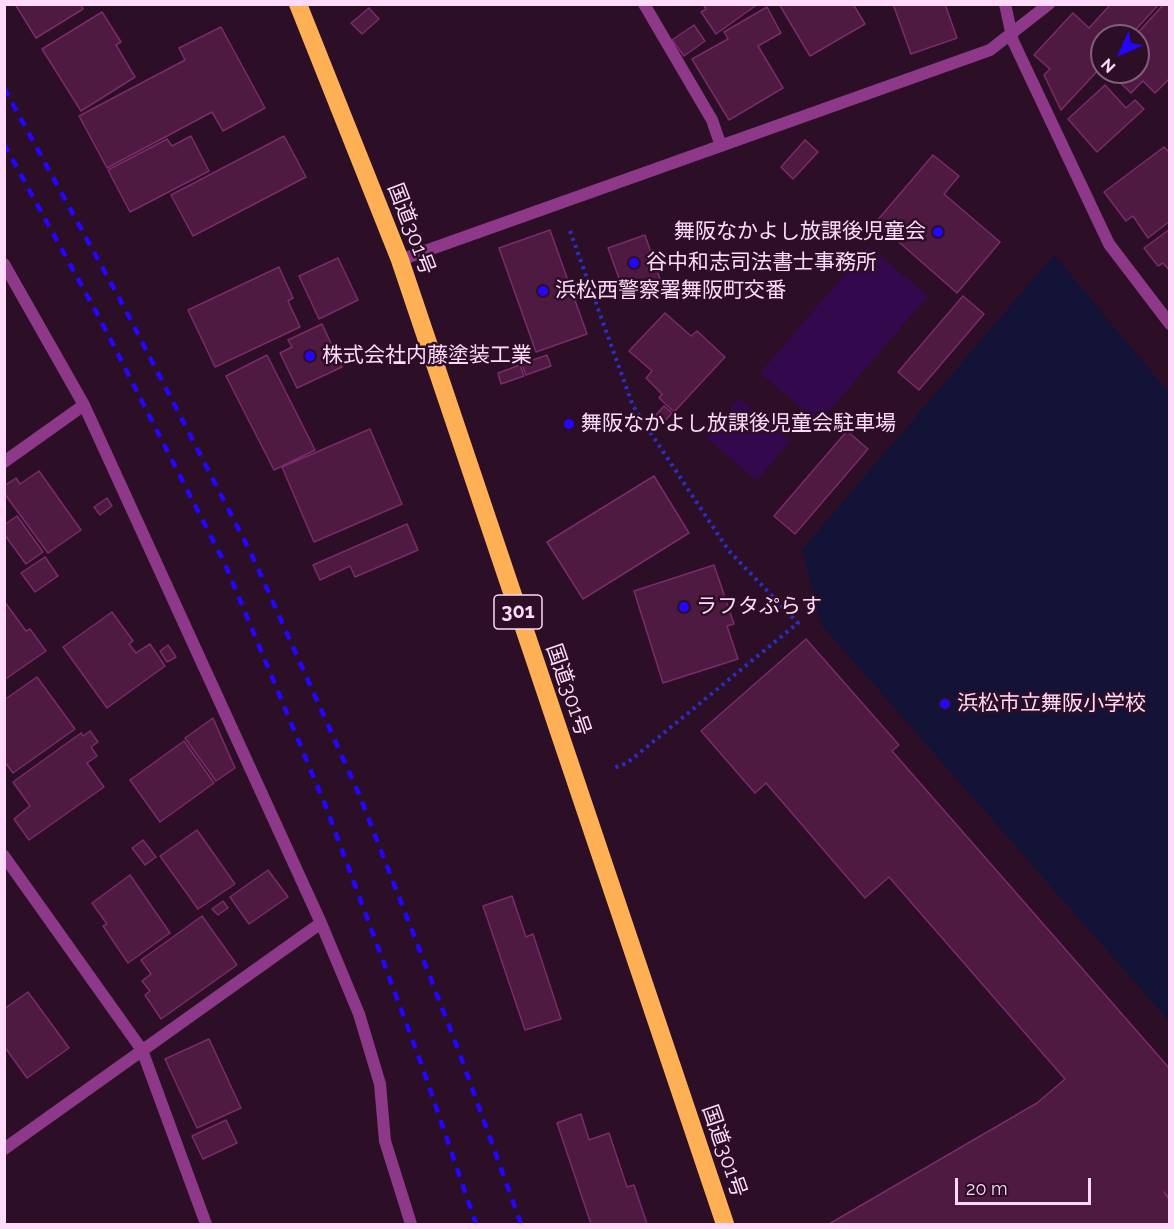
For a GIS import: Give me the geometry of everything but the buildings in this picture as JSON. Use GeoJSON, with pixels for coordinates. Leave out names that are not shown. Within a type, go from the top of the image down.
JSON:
{"type":"FeatureCollection","features":[{"type":"Feature","properties":{"kind":"highway","name":"国道301号"},"geometry":{"type":"LineString","coordinates":[[298,4],[400,260],[725,1224]]}},
{"type":"Feature","properties":{"kind":"street"},"geometry":{"type":"LineString","coordinates":[[644,4],[712,120],[721,146]]}},
{"type":"Feature","properties":{"kind":"street"},"geometry":{"type":"LineString","coordinates":[[1005,4],[1013,42],[1109,244],[1170,324]]}},
{"type":"Feature","properties":{"kind":"street"},"geometry":{"type":"LineString","coordinates":[[400,260],[990,50],[1049,4]]}},
{"type":"Feature","properties":{"kind":"street"},"geometry":{"type":"LineString","coordinates":[[4,264],[84,405],[321,923],[359,1014],[380,1084],[385,1141],[411,1224]]}},
{"type":"Feature","properties":{"kind":"street"},"geometry":{"type":"LineString","coordinates":[[4,462],[84,405]]}},
{"type":"Feature","properties":{"kind":"street"},"geometry":{"type":"LineString","coordinates":[[4,856],[142,1050],[206,1224]]}},
{"type":"Feature","properties":{"kind":"street"},"geometry":{"type":"LineString","coordinates":[[4,1149],[321,923]]}},
{"type":"Feature","properties":{"kind":"path"},"geometry":{"type":"LineString","coordinates":[[560,203],[633,406],[729,551],[798,623],[627,763],[614,768]]}},
{"type":"Feature","properties":{"kind":"shaded area"},"geometry":{"type":"Polygon","coordinates":[[[869,246],[928,296],[819,423],[760,373],[869,246]]]}},
{"type":"Feature","properties":{"kind":"shaded area"},"geometry":{"type":"Polygon","coordinates":[[[1054,255],[1169,393],[1169,1021],[821,624],[802,550],[1054,255]]]}},
{"type":"Feature","properties":{"kind":"shaded area"},"geometry":{"type":"Polygon","coordinates":[[[739,398],[790,441],[757,481],[706,438],[739,398]]]}},
{"type":"Feature","properties":{"kind":"railway"},"geometry":{"type":"LineString","coordinates":[[4,88],[124,307],[250,551],[359,794],[458,1049],[521,1224]]}},
{"type":"Feature","properties":{"kind":"railway"},"geometry":{"type":"LineString","coordinates":[[4,144],[100,319],[225,564],[326,807],[421,1063],[476,1224]]}},
{"type":"Feature","properties":{"kind":"place","name":"舞阪なかよし放課後児童会"},"geometry":{"type":"Point","coordinates":[938,232]}},
{"type":"Feature","properties":{"kind":"place","name":"谷中和志司法書士事務所"},"geometry":{"type":"Point","coordinates":[634,263]}},
{"type":"Feature","properties":{"kind":"place","name":"浜松西警察署舞阪町交番"},"geometry":{"type":"Point","coordinates":[543,291]}},
{"type":"Feature","properties":{"kind":"place","name":"株式会社内藤塗装工業"},"geometry":{"type":"Point","coordinates":[310,356]}},
{"type":"Feature","properties":{"kind":"place","name":"舞阪なかよし放課後児童会駐車場"},"geometry":{"type":"Point","coordinates":[569,424]}},
{"type":"Feature","properties":{"kind":"place","name":"ラフタぷらす"},"geometry":{"type":"Point","coordinates":[684,607]}},
{"type":"Feature","properties":{"kind":"place","name":"浜松市立舞阪小学校"},"geometry":{"type":"Point","coordinates":[945,704]}}]}
